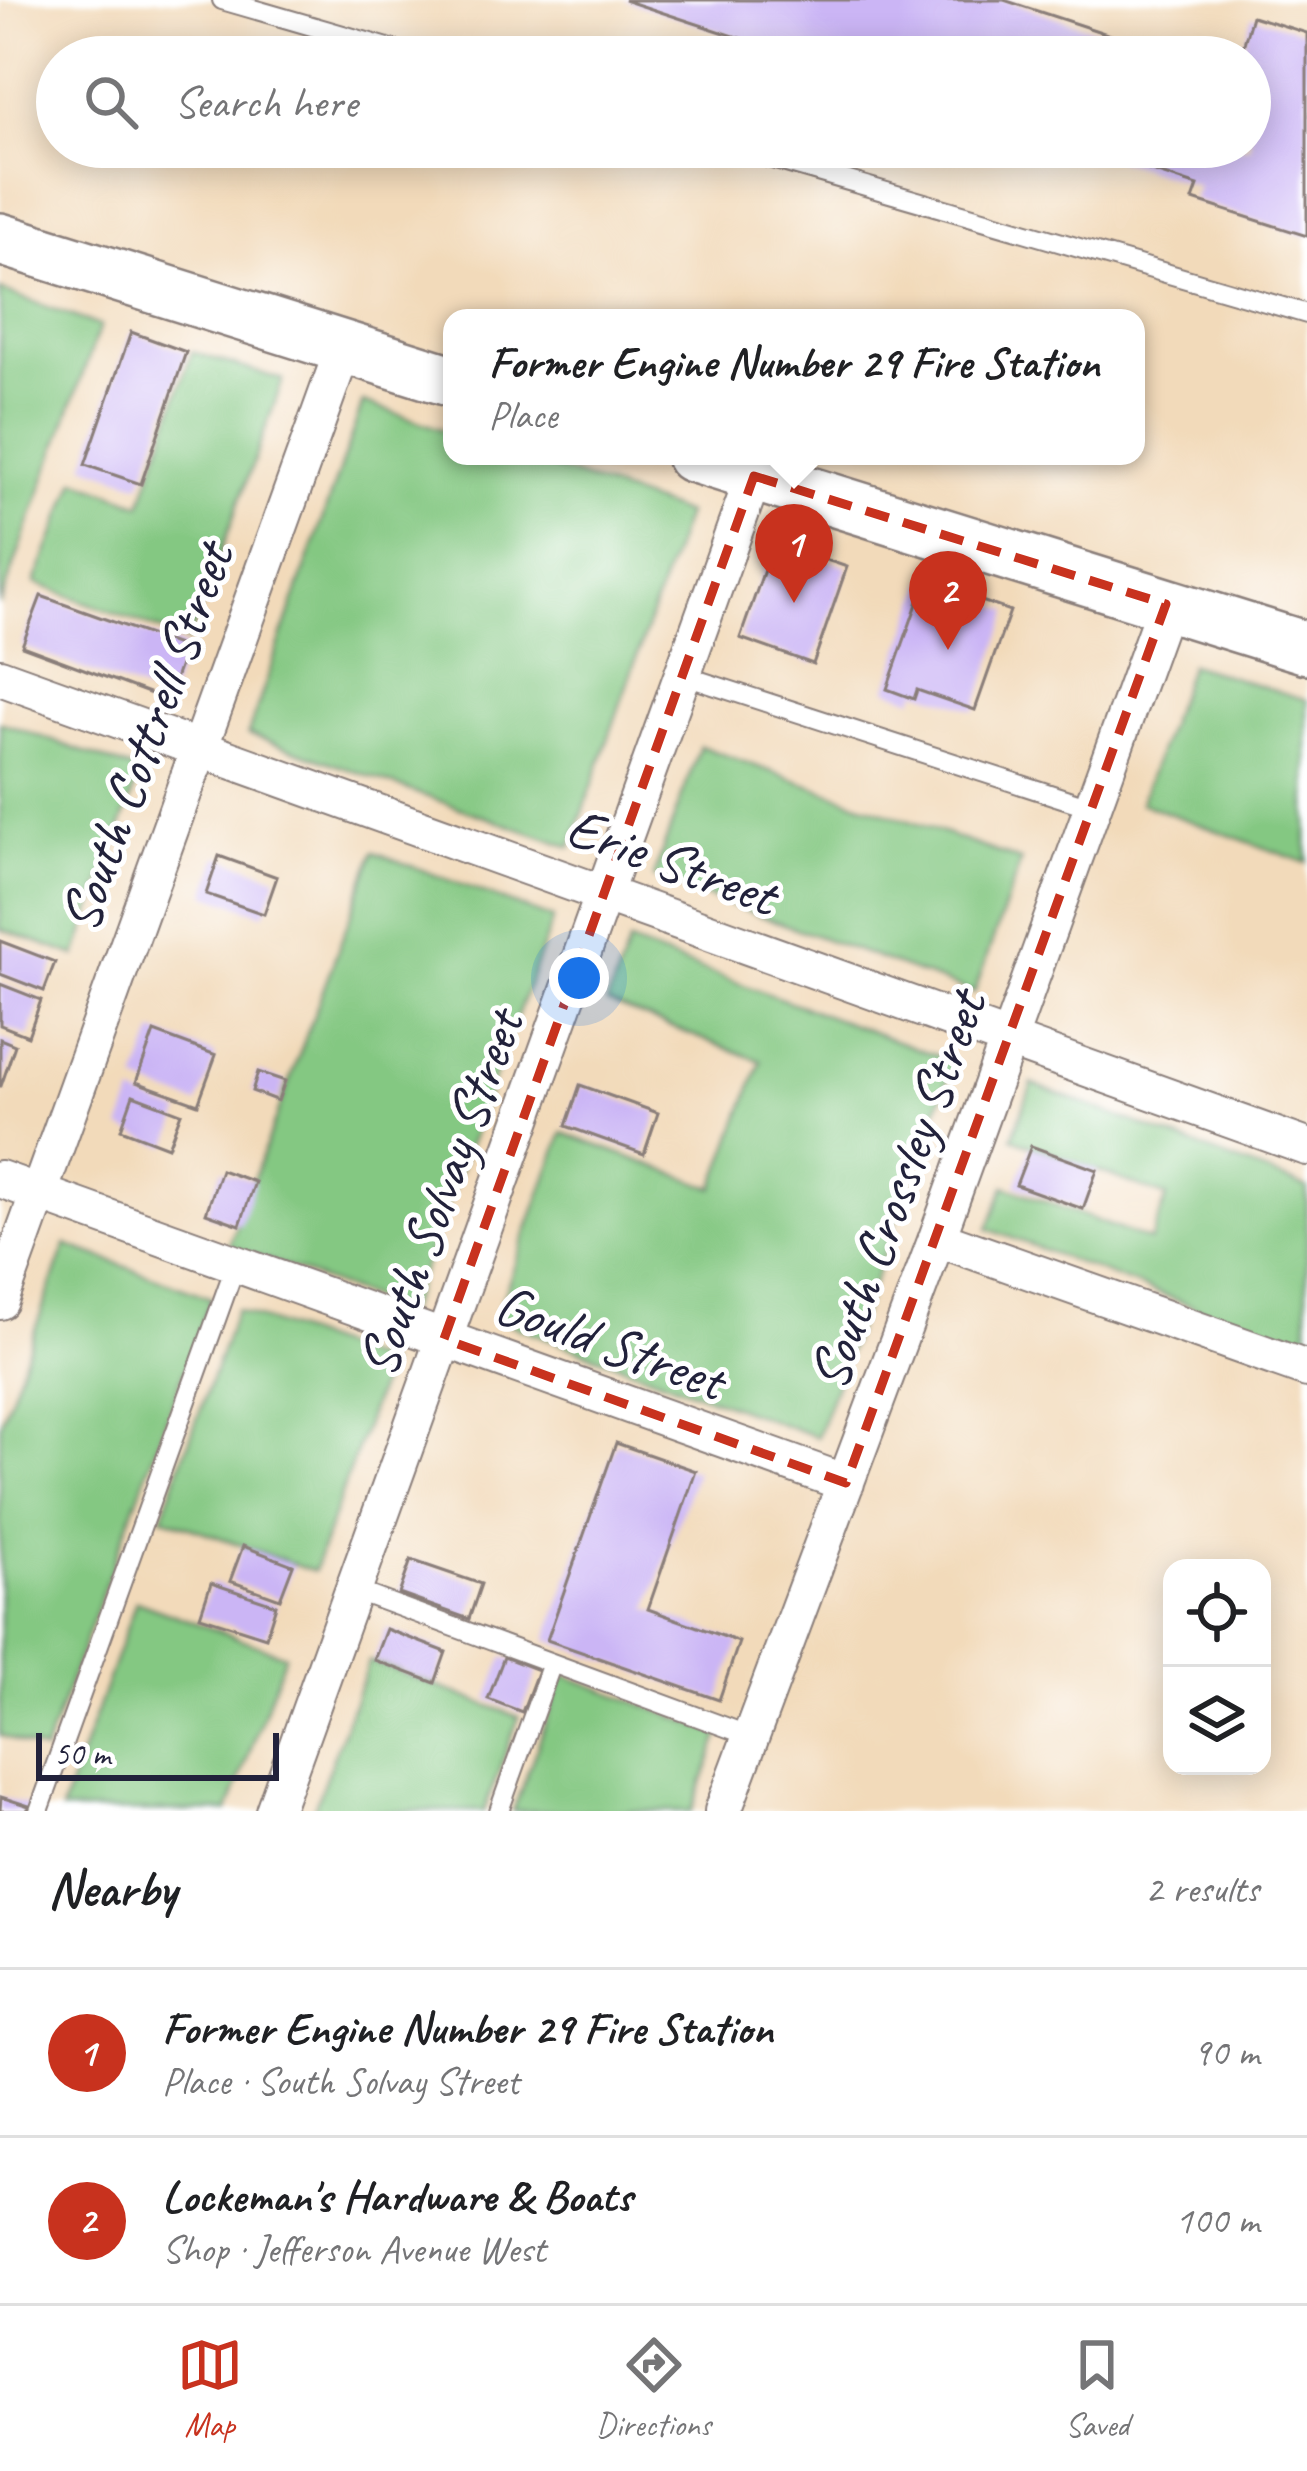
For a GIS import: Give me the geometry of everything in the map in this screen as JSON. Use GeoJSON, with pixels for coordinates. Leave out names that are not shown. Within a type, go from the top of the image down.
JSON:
{"type":"FeatureCollection","features":[{"type":"Feature","properties":{"kind":"main road"},"geometry":{"type":"LineString","coordinates":[[0,239],[443,377]]}},
{"type":"Feature","properties":{"kind":"main road"},"geometry":{"type":"LineString","coordinates":[[720,465],[1307,648]]}},
{"type":"Feature","properties":{"kind":"street","name":"South Cottrell Street"},"geometry":{"type":"LineString","coordinates":[[0,1301],[344,346]]}},
{"type":"Feature","properties":{"kind":"street","name":"South Solvay Street"},"geometry":{"type":"LineString","coordinates":[[274,1811],[754,476]]}},
{"type":"Feature","properties":{"kind":"street","name":"South Crossley Street"},"geometry":{"type":"LineString","coordinates":[[723,1811],[1166,604]]}},
{"type":"Feature","properties":{"kind":"street","name":"Erie Street"},"geometry":{"type":"LineString","coordinates":[[0,677],[1307,1148]]}},
{"type":"Feature","properties":{"kind":"street","name":"Gould Street"},"geometry":{"type":"LineString","coordinates":[[0,1179],[846,1483]]}},
{"type":"Feature","properties":{"kind":"street"},"geometry":{"type":"LineString","coordinates":[[937,1238],[1307,1370]]}},
{"type":"Feature","properties":{"kind":"lane"},"geometry":{"type":"LineString","coordinates":[[222,0],[346,36]]}},
{"type":"Feature","properties":{"kind":"lane"},"geometry":{"type":"LineString","coordinates":[[803,168],[1307,314]]}},
{"type":"Feature","properties":{"kind":"lane"},"geometry":{"type":"LineString","coordinates":[[682,675],[1093,808]]}},
{"type":"Feature","properties":{"kind":"lane"},"geometry":{"type":"LineString","coordinates":[[39,1811],[236,1264]]}},
{"type":"Feature","properties":{"kind":"lane"},"geometry":{"type":"LineString","coordinates":[[354,1590],[750,1736]]}},
{"type":"Feature","properties":{"kind":"lane"},"geometry":{"type":"LineString","coordinates":[[499,1811],[552,1663]]}},
{"type":"Feature","properties":{"kind":"highlighted area"},"geometry":{"type":"Polygon","coordinates":[[[754,476],[1166,604],[846,1483],[444,1339],[754,476]]]}},
{"type":"Feature","properties":{"kind":"green space"},"geometry":{"type":"Polygon","coordinates":[[[0,290],[100,326],[0,605],[0,290]]]}},
{"type":"Feature","properties":{"kind":"green space"},"geometry":{"type":"Polygon","coordinates":[[[192,352],[283,380],[189,641],[35,583],[76,480],[141,504],[192,352]]]}},
{"type":"Feature","properties":{"kind":"green space"},"geometry":{"type":"Polygon","coordinates":[[[363,402],[443,430],[443,465],[545,465],[686,514],[571,847],[248,734],[363,402]]]}},
{"type":"Feature","properties":{"kind":"green space"},"geometry":{"type":"Polygon","coordinates":[[[1190,664],[1307,700],[1307,863],[1140,803],[1190,664]]]}},
{"type":"Feature","properties":{"kind":"green space"},"geometry":{"type":"Polygon","coordinates":[[[0,722],[140,772],[76,956],[0,929],[0,722]]]}},
{"type":"Feature","properties":{"kind":"green space"},"geometry":{"type":"Polygon","coordinates":[[[700,746],[1021,861],[974,993],[653,877],[700,746]]]}},
{"type":"Feature","properties":{"kind":"green space"},"geometry":{"type":"Polygon","coordinates":[[[374,852],[553,919],[407,1312],[229,1245],[374,852]]]}},
{"type":"Feature","properties":{"kind":"green space"},"geometry":{"type":"Polygon","coordinates":[[[629,943],[954,1062],[817,1437],[495,1319],[563,1133],[714,1188],[761,1061],[607,1003],[629,943]]]}},
{"type":"Feature","properties":{"kind":"green space"},"geometry":{"type":"Polygon","coordinates":[[[1032,1084],[1307,1188],[1307,1339],[1303,1348],[988,1229],[1005,1186],[1150,1241],[1167,1197],[1012,1138],[1032,1084]]]}},
{"type":"Feature","properties":{"kind":"green space"},"geometry":{"type":"Polygon","coordinates":[[[66,1245],[211,1298],[44,1752],[0,1735],[0,1425],[66,1245]]]}},
{"type":"Feature","properties":{"kind":"green space"},"geometry":{"type":"Polygon","coordinates":[[[236,1310],[387,1364],[314,1571],[162,1517],[236,1310]]]}},
{"type":"Feature","properties":{"kind":"green space"},"geometry":{"type":"Polygon","coordinates":[[[136,1601],[285,1655],[228,1811],[61,1811],[136,1601]]]}},
{"type":"Feature","properties":{"kind":"green space"},"geometry":{"type":"Polygon","coordinates":[[[369,1661],[519,1717],[484,1811],[313,1811],[369,1661]]]}},
{"type":"Feature","properties":{"kind":"green space"},"geometry":{"type":"Polygon","coordinates":[[[564,1675],[720,1734],[692,1811],[513,1811],[564,1675]]]}},
{"type":"Feature","properties":{"kind":"building"},"geometry":{"type":"Polygon","coordinates":[[[624,0],[1004,0],[1113,36],[734,36],[624,0]]]}},
{"type":"Feature","properties":{"kind":"building"},"geometry":{"type":"Polygon","coordinates":[[[1252,16],[1307,33],[1307,236],[1193,200],[1198,186],[1143,168],[1271,168],[1271,36],[1246,36],[1252,16]]]}},
{"type":"Feature","properties":{"kind":"building"},"geometry":{"type":"Polygon","coordinates":[[[131,332],[186,352],[141,484],[85,465],[131,332]]]}},
{"type":"Feature","properties":{"kind":"building"},"geometry":{"type":"Polygon","coordinates":[[[774,542],[847,567],[813,664],[740,638],[774,542]]]}},
{"type":"Feature","properties":{"kind":"building"},"geometry":{"type":"Polygon","coordinates":[[[925,581],[1010,611],[975,710],[917,690],[914,699],[887,689],[925,581]]]}},
{"type":"Feature","properties":{"kind":"building"},"geometry":{"type":"Polygon","coordinates":[[[41,596],[186,648],[170,693],[162,698],[22,646],[41,596]]]}},
{"type":"Feature","properties":{"kind":"building"},"geometry":{"type":"Polygon","coordinates":[[[219,856],[277,877],[264,914],[206,894],[219,856]]]}},
{"type":"Feature","properties":{"kind":"building"},"geometry":{"type":"Polygon","coordinates":[[[0,941],[55,962],[44,991],[0,974],[0,941]]]}},
{"type":"Feature","properties":{"kind":"building"},"geometry":{"type":"Polygon","coordinates":[[[0,984],[41,1000],[28,1036],[0,1025],[0,984]]]}},
{"type":"Feature","properties":{"kind":"building"},"geometry":{"type":"Polygon","coordinates":[[[154,1032],[216,1055],[198,1104],[136,1082],[154,1032]]]}},
{"type":"Feature","properties":{"kind":"building"},"geometry":{"type":"Polygon","coordinates":[[[0,1039],[15,1045],[1,1086],[0,1086],[0,1039]]]}},
{"type":"Feature","properties":{"kind":"building"},"geometry":{"type":"Polygon","coordinates":[[[258,1072],[285,1081],[278,1101],[252,1091],[258,1072]]]}},
{"type":"Feature","properties":{"kind":"building"},"geometry":{"type":"Polygon","coordinates":[[[580,1085],[658,1113],[644,1154],[566,1126],[580,1085]]]}},
{"type":"Feature","properties":{"kind":"building"},"geometry":{"type":"Polygon","coordinates":[[[133,1095],[181,1113],[168,1147],[121,1129],[133,1095]]]}},
{"type":"Feature","properties":{"kind":"building"},"geometry":{"type":"Polygon","coordinates":[[[1031,1146],[1097,1170],[1083,1209],[1016,1185],[1031,1146]]]}},
{"type":"Feature","properties":{"kind":"building"},"geometry":{"type":"Polygon","coordinates":[[[221,1170],[255,1182],[240,1225],[206,1213],[221,1170]]]}},
{"type":"Feature","properties":{"kind":"building"},"geometry":{"type":"Polygon","coordinates":[[[616,1443],[696,1471],[648,1609],[739,1642],[719,1700],[547,1640],[616,1443]]]}},
{"type":"Feature","properties":{"kind":"building"},"geometry":{"type":"Polygon","coordinates":[[[243,1546],[293,1565],[280,1599],[230,1581],[243,1546]]]}},
{"type":"Feature","properties":{"kind":"building"},"geometry":{"type":"Polygon","coordinates":[[[411,1560],[481,1584],[469,1619],[399,1594],[411,1560]]]}},
{"type":"Feature","properties":{"kind":"building"},"geometry":{"type":"Polygon","coordinates":[[[211,1583],[276,1605],[266,1637],[200,1616],[211,1583]]]}},
{"type":"Feature","properties":{"kind":"building"},"geometry":{"type":"Polygon","coordinates":[[[386,1629],[446,1652],[435,1683],[374,1660],[386,1629]]]}},
{"type":"Feature","properties":{"kind":"building"},"geometry":{"type":"Polygon","coordinates":[[[504,1657],[538,1670],[522,1712],[488,1699],[504,1657]]]}},
{"type":"Feature","properties":{"kind":"building"},"geometry":{"type":"Polygon","coordinates":[[[1,1797],[29,1806],[27,1811],[0,1811],[1,1797]]]}},
{"type":"Feature","properties":{"kind":"place","name":"Former Engine Number 29 Fire Station"},"geometry":{"type":"Point","coordinates":[794,603]}},
{"type":"Feature","properties":{"kind":"place","name":"Lockeman's Hardware & Boats"},"geometry":{"type":"Point","coordinates":[948,650]}}]}
